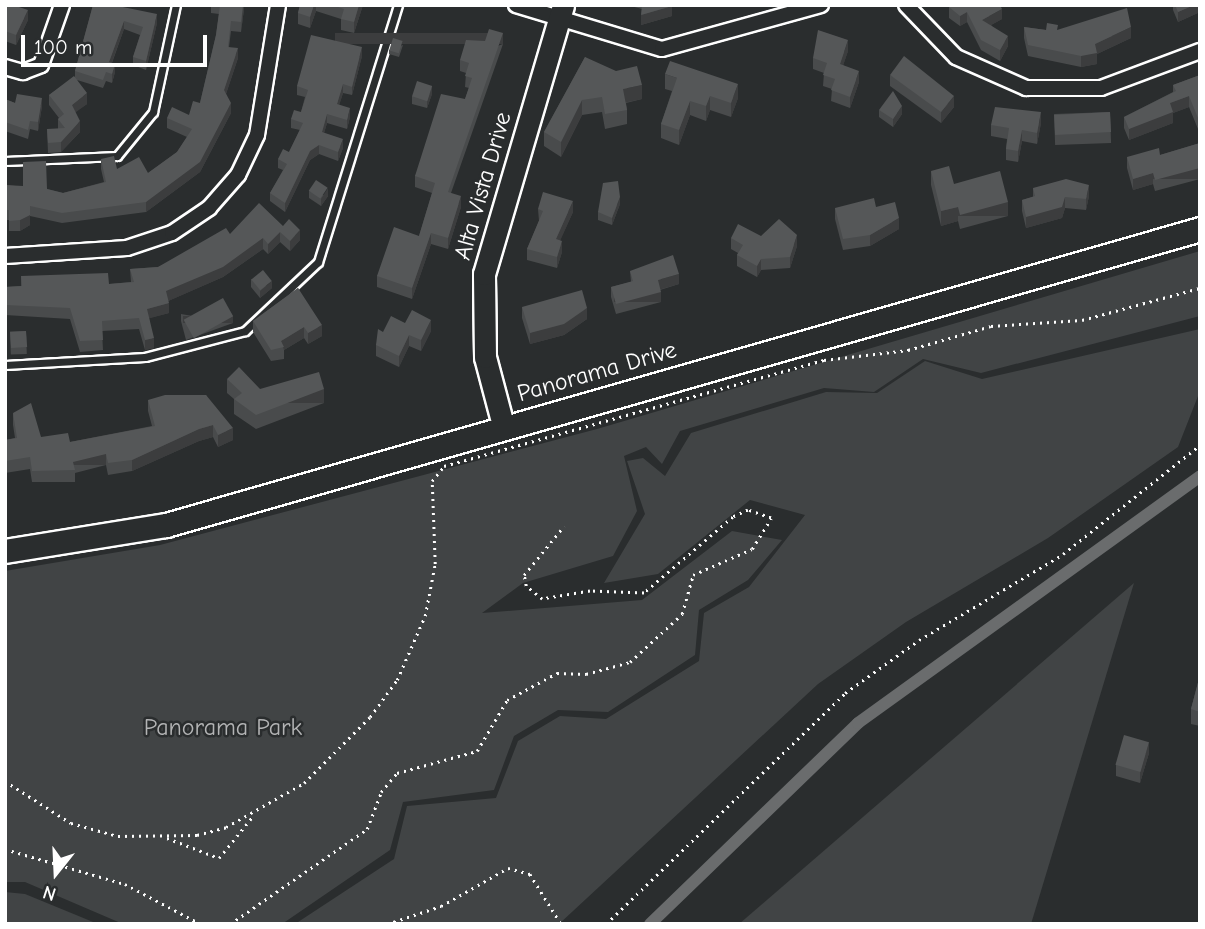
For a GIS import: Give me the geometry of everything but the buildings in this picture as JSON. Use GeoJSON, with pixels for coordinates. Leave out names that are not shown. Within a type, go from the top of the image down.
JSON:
{"type":"FeatureCollection","features":[{"type":"Feature","properties":{"kind":"main road","name":"Panorama Drive"},"geometry":{"type":"LineString","coordinates":[[5,551],[166,525],[503,425],[1200,229]]}},
{"type":"Feature","properties":{"kind":"street"},"geometry":{"type":"LineString","coordinates":[[5,67],[23,72],[41,65],[62,5]]}},
{"type":"Feature","properties":{"kind":"street"},"geometry":{"type":"LineString","coordinates":[[5,256],[127,248],[172,233],[209,208],[238,175],[257,135],[278,5]]}},
{"type":"Feature","properties":{"kind":"street"},"geometry":{"type":"LineString","coordinates":[[516,5],[561,12],[662,48],[821,5]]}},
{"type":"Feature","properties":{"kind":"street"},"geometry":{"type":"LineString","coordinates":[[906,5],[956,57],[1001,81],[1037,89],[1101,88],[1200,51]]}},
{"type":"Feature","properties":{"kind":"street","name":"Alta Vista Drive"},"geometry":{"type":"LineString","coordinates":[[503,425],[485,357],[485,274],[561,12]]}},
{"type":"Feature","properties":{"kind":"lane"},"geometry":{"type":"LineString","coordinates":[[5,161],[117,156],[153,112],[176,5]]}},
{"type":"Feature","properties":{"kind":"lane"},"geometry":{"type":"LineString","coordinates":[[5,365],[145,357],[244,331],[318,262],[398,5]]}},
{"type":"Feature","properties":{"kind":"path"},"geometry":{"type":"LineString","coordinates":[[165,837],[219,858],[253,816],[331,760],[397,680],[425,616],[435,564],[431,488],[444,466],[824,360],[908,350],[991,326],[1082,320],[1200,288]]}},
{"type":"Feature","properties":{"kind":"path"},"geometry":{"type":"LineString","coordinates":[[606,924],[845,694],[919,640],[1063,554],[1200,445]]}},
{"type":"Feature","properties":{"kind":"path"},"geometry":{"type":"LineString","coordinates":[[230,924],[367,829],[380,792],[397,773],[477,751],[507,700],[557,673],[586,674],[630,662],[682,614],[693,575],[752,549],[771,518],[748,510],[733,517],[644,593],[590,591],[542,598],[526,586],[524,575],[564,526]]}},
{"type":"Feature","properties":{"kind":"path"},"geometry":{"type":"LineString","coordinates":[[5,781],[71,823],[118,836],[197,835],[253,816]]}},
{"type":"Feature","properties":{"kind":"path"},"geometry":{"type":"LineString","coordinates":[[5,849],[125,884],[201,924]]}},
{"type":"Feature","properties":{"kind":"path"},"geometry":{"type":"LineString","coordinates":[[387,924],[441,906],[508,868],[530,874],[561,924]]}},
{"type":"Feature","properties":{"kind":"green space","name":"Panorama Park"},"geometry":{"type":"Polygon","coordinates":[[[1200,251],[1200,316],[981,373],[923,359],[874,392],[824,388],[680,431],[662,464],[646,447],[624,456],[637,511],[613,556],[523,583],[482,613],[642,600],[732,531],[782,540],[748,580],[699,610],[695,655],[608,712],[558,710],[514,736],[494,790],[403,802],[390,850],[282,924],[123,924],[25,882],[5,882],[5,571],[160,545],[597,429],[1200,251]]]}},
{"type":"Feature","properties":{"kind":"green space"},"geometry":{"type":"Polygon","coordinates":[[[1200,329],[1200,391],[1178,447],[1048,538],[906,622],[818,684],[559,924],[295,924],[394,859],[407,806],[496,798],[518,741],[560,716],[606,719],[699,661],[704,613],[749,587],[805,515],[750,500],[658,574],[604,583],[645,514],[627,461],[643,458],[665,476],[691,433],[826,392],[877,393],[925,361],[982,379],[1200,329]]]}},
{"type":"Feature","properties":{"kind":"green space"},"geometry":{"type":"Polygon","coordinates":[[[1134,583],[1031,924],[739,924],[1134,583]]]}},
{"type":"Feature","properties":{"kind":"green space"},"geometry":{"type":"Polygon","coordinates":[[[5,892],[25,894],[98,924],[5,924],[5,892]]]}},
{"type":"Feature","properties":{"kind":"waterway"},"geometry":{"type":"LineString","coordinates":[[650,924],[858,723],[1200,476]]}}]}
